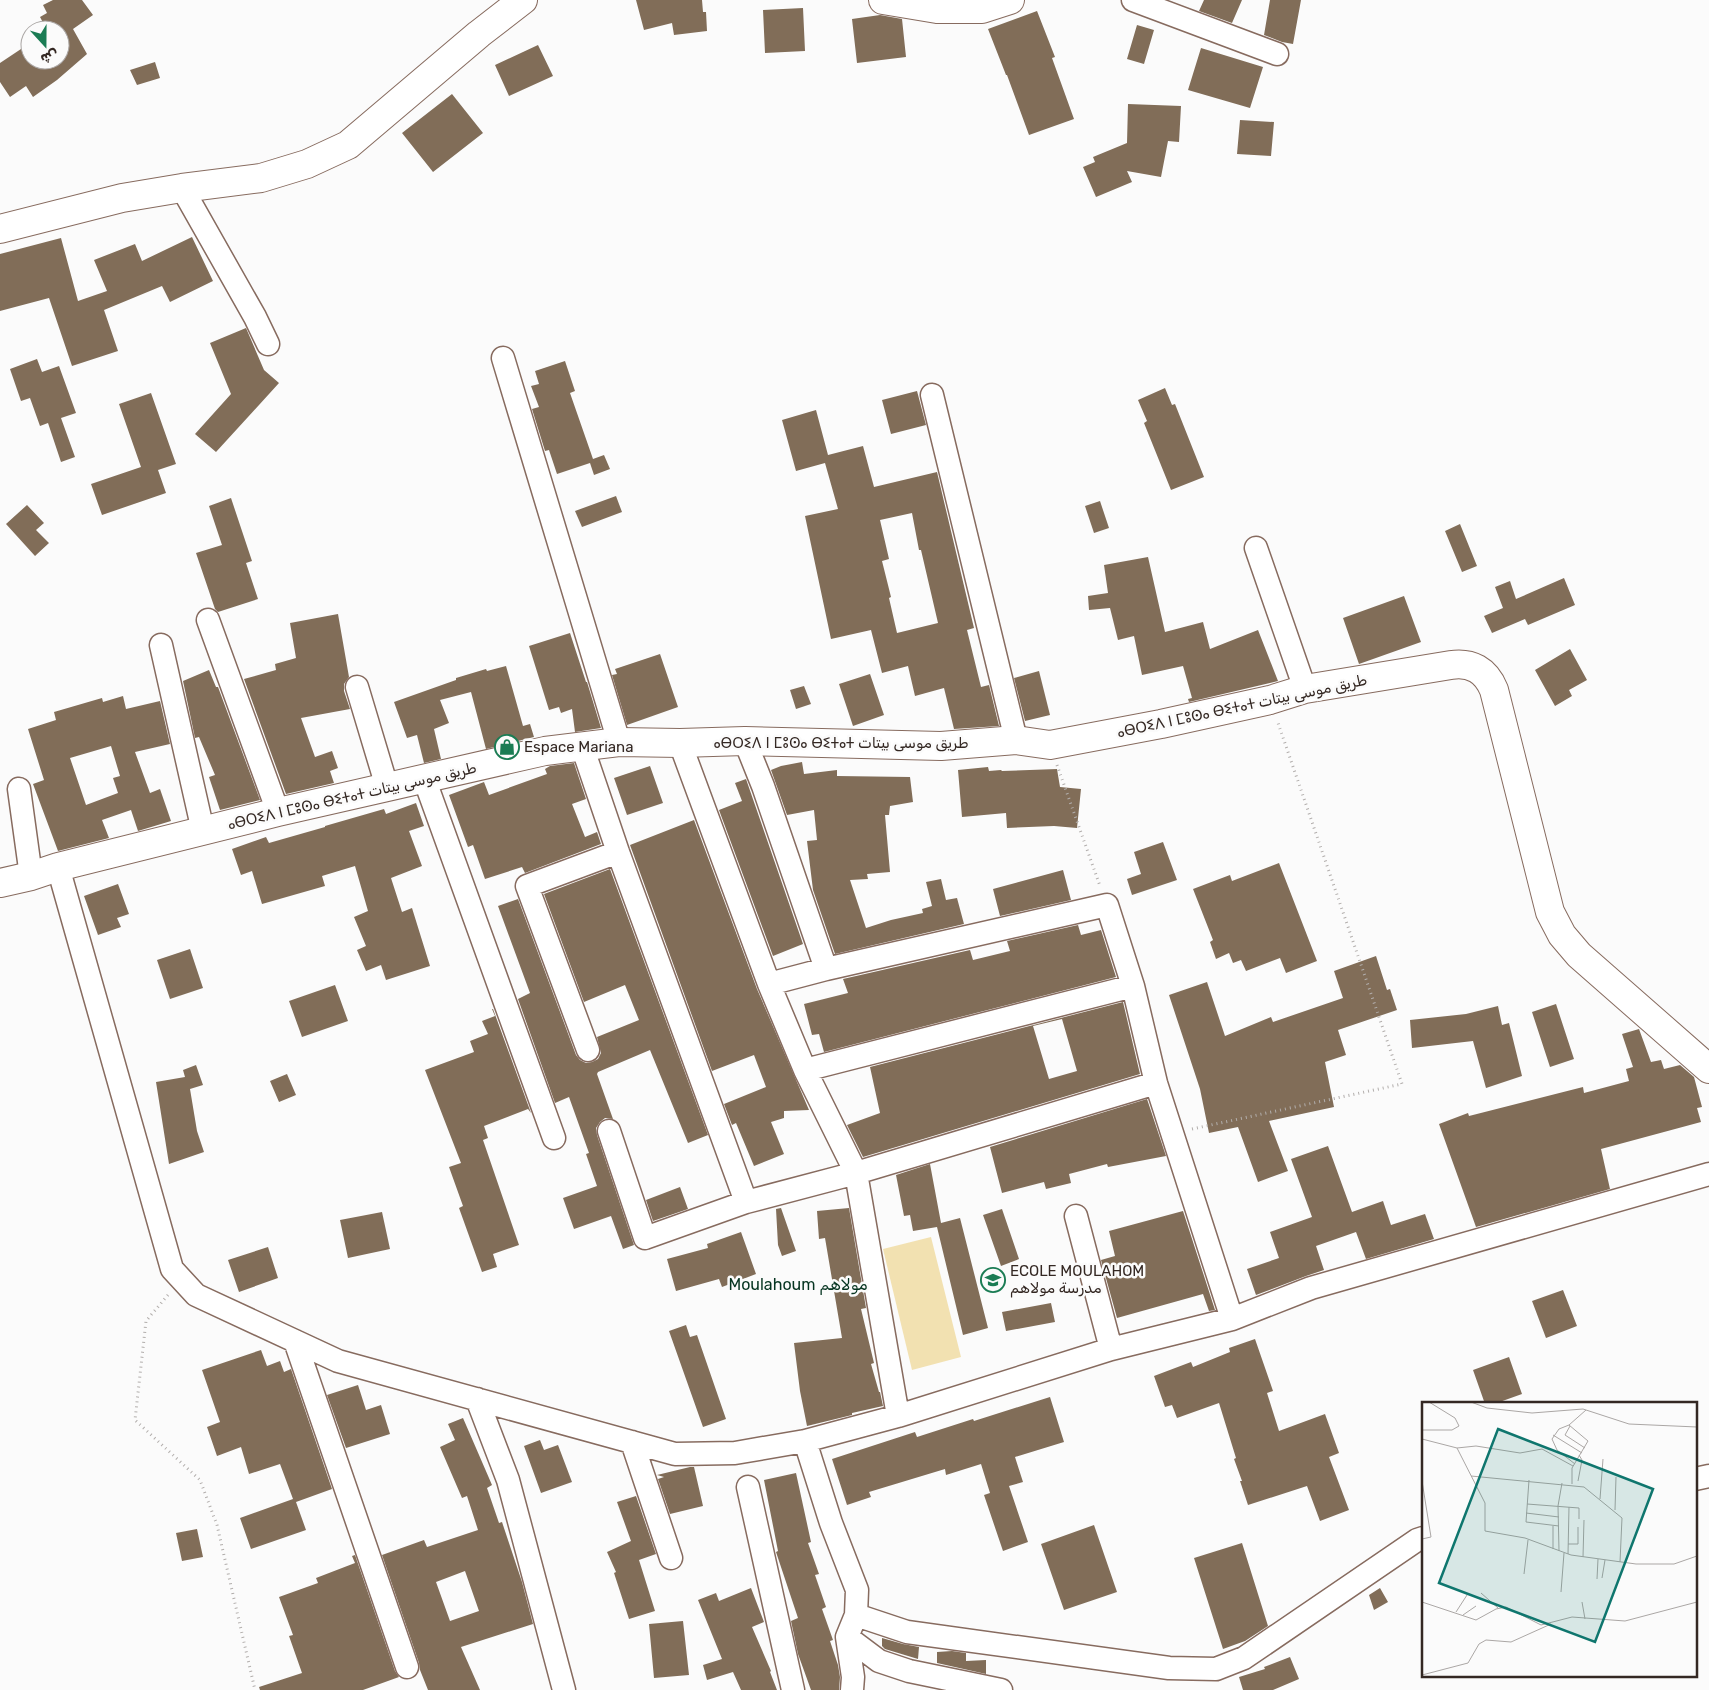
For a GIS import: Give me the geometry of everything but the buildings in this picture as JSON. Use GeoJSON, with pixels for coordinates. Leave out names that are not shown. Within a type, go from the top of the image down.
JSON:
{"type":"FeatureCollection","features":[{"type":"Feature","properties":{"kind":"street"},"geometry":{"type":"LineString","coordinates":[[479,34],[502,0]]}},
{"type":"Feature","properties":{"kind":"street"},"geometry":{"type":"LineString","coordinates":[[0,229],[122,198],[261,178],[307,164],[348,145],[479,34],[523,0]]}},
{"type":"Feature","properties":{"kind":"street"},"geometry":{"type":"LineString","coordinates":[[883,0],[937,9],[982,9],[1010,0]]}},
{"type":"Feature","properties":{"kind":"street"},"geometry":{"type":"LineString","coordinates":[[1134,0],[1276,54]]}},
{"type":"Feature","properties":{"kind":"street"},"geometry":{"type":"LineString","coordinates":[[182,188],[255,317],[268,344]]}},
{"type":"Feature","properties":{"kind":"street"},"geometry":{"type":"LineString","coordinates":[[504,358],[619,742]]}},
{"type":"Feature","properties":{"kind":"street"},"geometry":{"type":"LineString","coordinates":[[932,395],[1016,740]]}},
{"type":"Feature","properties":{"kind":"street"},"geometry":{"type":"LineString","coordinates":[[1256,548],[1305,689]]}},
{"type":"Feature","properties":{"kind":"street"},"geometry":{"type":"LineString","coordinates":[[208,620],[278,812]]}},
{"type":"Feature","properties":{"kind":"street"},"geometry":{"type":"LineString","coordinates":[[161,645],[203,831]]}},
{"type":"Feature","properties":{"kind":"street","name":"ⴰⴱⵔⵉⴷ ⵏ ⵎⵓⵙⴰ ⴱⵉⵜⴰⵜ طريق موسى بيتات"},"geometry":{"type":"LineString","coordinates":[[0,883],[278,812],[545,751],[619,742],[680,743],[745,740],[941,746],[1016,740],[1050,745],[1161,724],[1270,700],[1305,689],[1459,664],[1474,667],[1486,676],[1494,690],[1550,912],[1562,935],[1579,955],[1709,1069]]}},
{"type":"Feature","properties":{"kind":"street"},"geometry":{"type":"LineString","coordinates":[[357,687],[387,787]]}},
{"type":"Feature","properties":{"kind":"street"},"geometry":{"type":"LineString","coordinates":[[745,740],[763,786],[826,969]]}},
{"type":"Feature","properties":{"kind":"street"},"geometry":{"type":"LineString","coordinates":[[680,743],[769,984],[805,1070],[856,1173],[898,1416]]}},
{"type":"Feature","properties":{"kind":"street"},"geometry":{"type":"LineString","coordinates":[[582,746],[618,852],[746,1202]]}},
{"type":"Feature","properties":{"kind":"street"},"geometry":{"type":"LineString","coordinates":[[424,778],[554,1138]]}},
{"type":"Feature","properties":{"kind":"street"},"geometry":{"type":"LineString","coordinates":[[19,789],[31,876]]}},
{"type":"Feature","properties":{"kind":"street"},"geometry":{"type":"LineString","coordinates":[[588,1050],[527,886],[618,852]]}},
{"type":"Feature","properties":{"kind":"street"},"geometry":{"type":"LineString","coordinates":[[58,867],[172,1269],[196,1294],[338,1361],[675,1454],[735,1453],[805,1441],[898,1416],[1111,1350],[1232,1319],[1311,1288],[1709,1174]]}},
{"type":"Feature","properties":{"kind":"street"},"geometry":{"type":"LineString","coordinates":[[769,984],[826,969],[1108,906],[1133,986],[1156,1083],[1232,1319]]}},
{"type":"Feature","properties":{"kind":"street"},"geometry":{"type":"LineString","coordinates":[[805,1070],[1133,986]]}},
{"type":"Feature","properties":{"kind":"street"},"geometry":{"type":"LineString","coordinates":[[609,1131],[645,1238],[746,1202],[856,1173],[1156,1083]]}},
{"type":"Feature","properties":{"kind":"street"},"geometry":{"type":"LineString","coordinates":[[1076,1216],[1111,1350]]}},
{"type":"Feature","properties":{"kind":"street"},"geometry":{"type":"LineString","coordinates":[[295,1340],[407,1667]]}},
{"type":"Feature","properties":{"kind":"street"},"geometry":{"type":"LineString","coordinates":[[477,1399],[508,1480],[564,1690]]}},
{"type":"Feature","properties":{"kind":"street"},"geometry":{"type":"LineString","coordinates":[[805,1441],[831,1523],[857,1590],[856,1615],[847,1637],[853,1678],[852,1690]]}},
{"type":"Feature","properties":{"kind":"street"},"geometry":{"type":"LineString","coordinates":[[632,1442],[671,1558]]}},
{"type":"Feature","properties":{"kind":"street"},"geometry":{"type":"LineString","coordinates":[[1696,1479],[1709,1476]]}},
{"type":"Feature","properties":{"kind":"street"},"geometry":{"type":"LineString","coordinates":[[748,1486],[793,1690]]}},
{"type":"Feature","properties":{"kind":"street"},"geometry":{"type":"LineString","coordinates":[[856,1615],[907,1632],[1169,1668],[1216,1669],[1244,1658],[1422,1539]]}},
{"type":"Feature","properties":{"kind":"street"},"geometry":{"type":"LineString","coordinates":[[847,1637],[879,1661],[909,1671],[1001,1690]]}},
{"type":"Feature","properties":{"kind":"path"},"geometry":{"type":"LineString","coordinates":[[1172,1133],[1402,1084],[1270,700]]}},
{"type":"Feature","properties":{"kind":"path"},"geometry":{"type":"LineString","coordinates":[[1050,745],[1108,906]]}},
{"type":"Feature","properties":{"kind":"path"},"geometry":{"type":"LineString","coordinates":[[182,1279],[146,1321],[135,1420],[200,1480],[217,1525],[255,1690]]}},
{"type":"Feature","properties":{"kind":"shaded area"},"geometry":{"type":"Polygon","coordinates":[[[931,1237],[961,1357],[912,1370],[883,1249],[931,1237]]]}},
{"type":"Feature","properties":{"kind":"place","name":"Espace Mariana"},"geometry":{"type":"Point","coordinates":[507,747]}},
{"type":"Feature","properties":{"kind":"place","name":"ECOLE MOULAHOM مدرسة مولاهم"},"geometry":{"type":"Point","coordinates":[993,1280]}},
{"type":"Feature","properties":{"kind":"district","name":"Moulahoum مولاهم"},"geometry":{"type":"Point","coordinates":[798,1284]}}]}
